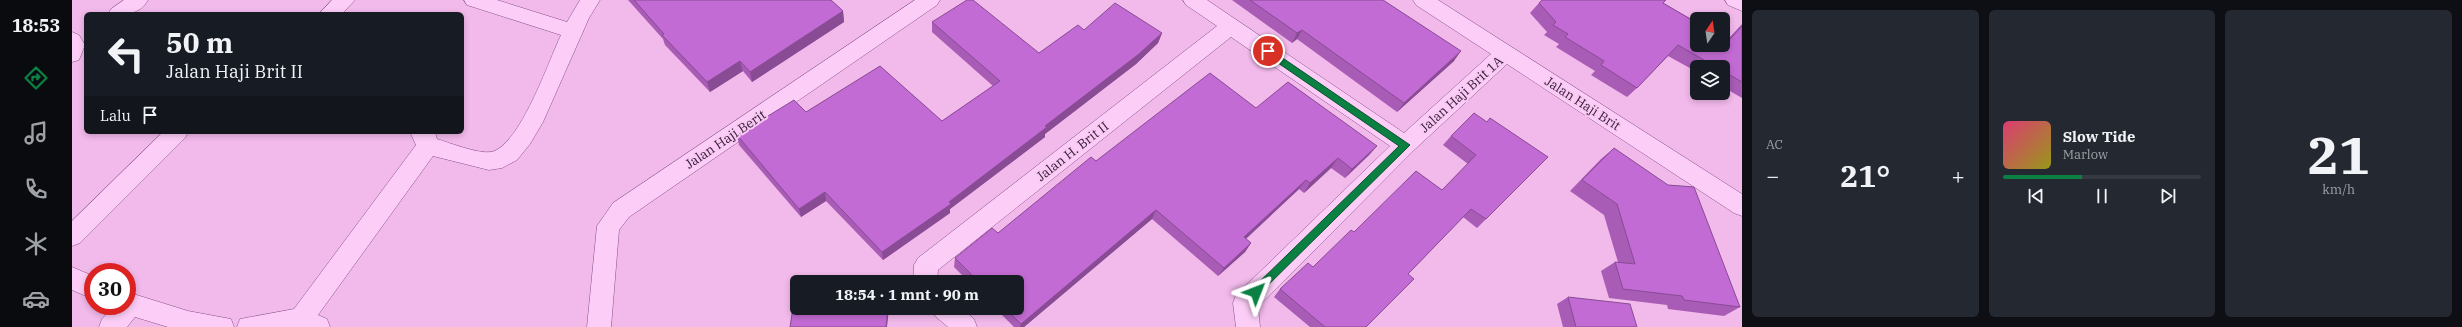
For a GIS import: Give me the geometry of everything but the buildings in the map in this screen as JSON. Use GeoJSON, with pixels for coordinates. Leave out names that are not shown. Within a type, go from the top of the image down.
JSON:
{"type":"FeatureCollection","features":[{"type":"Feature","properties":{"kind":"street"},"geometry":{"type":"LineString","coordinates":[[121,12],[138,0]]}},
{"type":"Feature","properties":{"kind":"street"},"geometry":{"type":"LineString","coordinates":[[331,12],[345,0]]}},
{"type":"Feature","properties":{"kind":"street"},"geometry":{"type":"LineString","coordinates":[[474,0],[573,31]]}},
{"type":"Feature","properties":{"kind":"street"},"geometry":{"type":"LineString","coordinates":[[249,327],[310,323],[424,140],[432,147],[492,161],[506,157],[530,126],[573,31],[576,19],[590,0]]}},
{"type":"Feature","properties":{"kind":"street","name":"Jalan Haji Berit"},"geometry":{"type":"LineString","coordinates":[[599,327],[605,244],[608,226],[621,210],[930,0]]}},
{"type":"Feature","properties":{"kind":"street"},"geometry":{"type":"LineString","coordinates":[[1193,0],[1405,145]]}},
{"type":"Feature","properties":{"kind":"street","name":"Jalan Haji Brit"},"geometry":{"type":"LineString","coordinates":[[1423,0],[1742,206]]}},
{"type":"Feature","properties":{"kind":"street"},"geometry":{"type":"LineString","coordinates":[[1735,0],[1742,4]]}},
{"type":"Feature","properties":{"kind":"street","name":"Jalan H. Brit II"},"geometry":{"type":"LineString","coordinates":[[925,275],[926,265],[1231,26]]}},
{"type":"Feature","properties":{"kind":"street","name":"Jalan Haji Brit 1A"},"geometry":{"type":"LineString","coordinates":[[1248,327],[1245,303],[1405,145],[1506,53]]}},
{"type":"Feature","properties":{"kind":"street"},"geometry":{"type":"LineString","coordinates":[[72,236],[175,134]]}},
{"type":"Feature","properties":{"kind":"street"},"geometry":{"type":"LineString","coordinates":[[72,278],[84,284]]}},
{"type":"Feature","properties":{"kind":"street"},"geometry":{"type":"LineString","coordinates":[[136,306],[188,322],[222,327]]}},
{"type":"Feature","properties":{"kind":"street"},"geometry":{"type":"LineString","coordinates":[[111,327],[120,315]]}},
{"type":"Feature","properties":{"kind":"street"},"geometry":{"type":"LineString","coordinates":[[952,315],[965,327]]}},
{"type":"Feature","properties":{"kind":"route"},"geometry":{"type":"LineString","coordinates":[[1256,292],[1405,145],[1268,51]]}}]}
